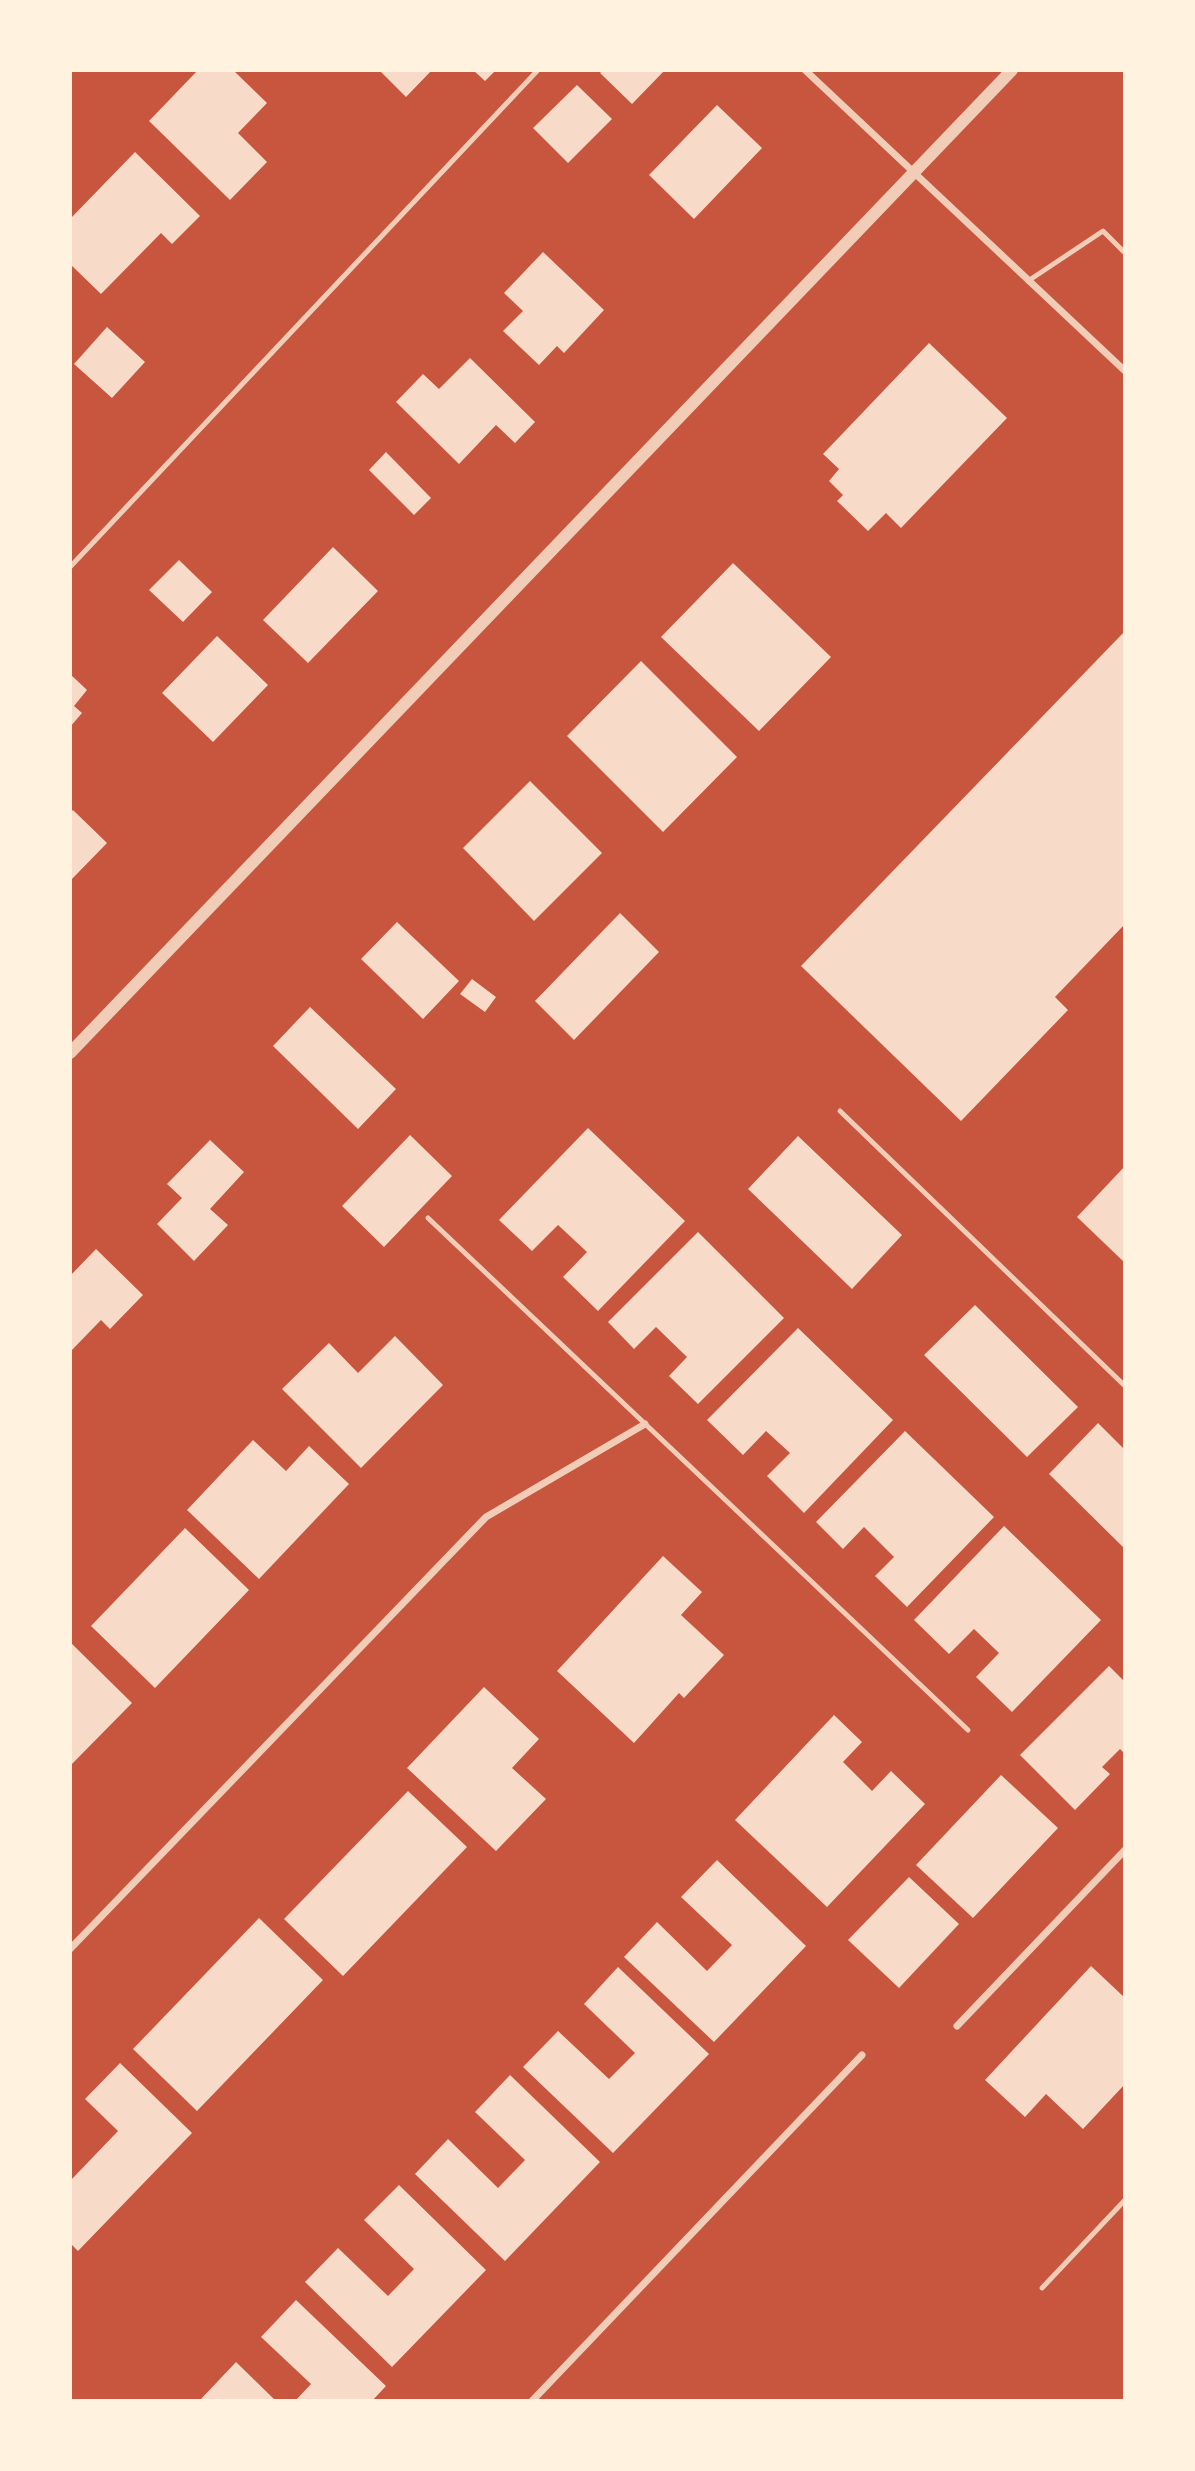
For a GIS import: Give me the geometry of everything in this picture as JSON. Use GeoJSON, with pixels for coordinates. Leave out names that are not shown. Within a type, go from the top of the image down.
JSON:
{"type":"FeatureCollection","features":[{"type":"Feature","properties":{"kind":"street"},"geometry":{"type":"LineString","coordinates":[[805,70],[1125,370]]}},
{"type":"Feature","properties":{"kind":"street"},"geometry":{"type":"LineString","coordinates":[[70,1053],[1012,70]]}},
{"type":"Feature","properties":{"kind":"street"},"geometry":{"type":"LineString","coordinates":[[70,1949],[486,1517],[645,1424]]}},
{"type":"Feature","properties":{"kind":"street"},"geometry":{"type":"LineString","coordinates":[[957,2026],[1125,1850]]}},
{"type":"Feature","properties":{"kind":"street"},"geometry":{"type":"LineString","coordinates":[[532,2401],[862,2055]]}},
{"type":"Feature","properties":{"kind":"lane"},"geometry":{"type":"LineString","coordinates":[[70,566],[538,70]]}},
{"type":"Feature","properties":{"kind":"lane"},"geometry":{"type":"LineString","coordinates":[[1028,281],[1103,231],[1125,253]]}},
{"type":"Feature","properties":{"kind":"lane"},"geometry":{"type":"LineString","coordinates":[[840,1111],[1125,1386]]}},
{"type":"Feature","properties":{"kind":"lane"},"geometry":{"type":"LineString","coordinates":[[428,1218],[968,1730]]}},
{"type":"Feature","properties":{"kind":"lane"},"geometry":{"type":"LineString","coordinates":[[1042,2288],[1125,2200]]}},
{"type":"Feature","properties":{"kind":"building"},"geometry":{"type":"Polygon","coordinates":[[[198,70],[233,70],[267,103],[238,133],[267,162],[230,200],[149,121],[198,70]]]}},
{"type":"Feature","properties":{"kind":"building"},"geometry":{"type":"Polygon","coordinates":[[[379,70],[432,70],[406,97],[379,70]]]}},
{"type":"Feature","properties":{"kind":"building"},"geometry":{"type":"Polygon","coordinates":[[[473,70],[496,70],[485,81],[473,70]]]}},
{"type":"Feature","properties":{"kind":"building"},"geometry":{"type":"Polygon","coordinates":[[[603,70],[665,70],[632,104],[600,73],[603,70]]]}},
{"type":"Feature","properties":{"kind":"building"},"geometry":{"type":"Polygon","coordinates":[[[577,85],[612,119],[568,163],[533,128],[577,85]]]}},
{"type":"Feature","properties":{"kind":"building"},"geometry":{"type":"Polygon","coordinates":[[[717,105],[762,148],[694,219],[649,175],[717,105]]]}},
{"type":"Feature","properties":{"kind":"building"},"geometry":{"type":"Polygon","coordinates":[[[135,152],[200,216],[172,244],[161,233],[101,294],[70,264],[70,219],[135,152]]]}},
{"type":"Feature","properties":{"kind":"building"},"geometry":{"type":"Polygon","coordinates":[[[543,252],[604,310],[564,353],[557,346],[539,365],[503,331],[523,311],[504,293],[543,252]]]}},
{"type":"Feature","properties":{"kind":"building"},"geometry":{"type":"Polygon","coordinates":[[[107,327],[145,362],[112,398],[74,364],[107,327]]]}},
{"type":"Feature","properties":{"kind":"building"},"geometry":{"type":"Polygon","coordinates":[[[929,343],[1007,418],[901,528],[886,513],[868,531],[837,501],[843,495],[829,481],[839,469],[823,454],[929,343]]]}},
{"type":"Feature","properties":{"kind":"building"},"geometry":{"type":"Polygon","coordinates":[[[470,358],[535,422],[515,443],[496,425],[459,464],[396,402],[423,374],[439,389],[470,358]]]}},
{"type":"Feature","properties":{"kind":"building"},"geometry":{"type":"Polygon","coordinates":[[[386,452],[431,498],[414,515],[369,470],[386,452]]]}},
{"type":"Feature","properties":{"kind":"building"},"geometry":{"type":"Polygon","coordinates":[[[333,547],[378,591],[308,663],[263,620],[333,547]]]}},
{"type":"Feature","properties":{"kind":"building"},"geometry":{"type":"Polygon","coordinates":[[[179,560],[212,592],[183,622],[149,590],[179,560]]]}},
{"type":"Feature","properties":{"kind":"building"},"geometry":{"type":"Polygon","coordinates":[[[733,563],[831,657],[759,731],[661,637],[733,563]]]}},
{"type":"Feature","properties":{"kind":"building"},"geometry":{"type":"Polygon","coordinates":[[[1125,631],[1125,924],[1055,997],[1068,1010],[961,1121],[801,966],[1125,631]]]}},
{"type":"Feature","properties":{"kind":"building"},"geometry":{"type":"Polygon","coordinates":[[[217,636],[268,685],[213,742],[162,693],[217,636]]]}},
{"type":"Feature","properties":{"kind":"building"},"geometry":{"type":"Polygon","coordinates":[[[641,661],[737,757],[663,832],[567,736],[641,661]]]}},
{"type":"Feature","properties":{"kind":"building"},"geometry":{"type":"Polygon","coordinates":[[[70,674],[87,690],[74,706],[82,713],[70,727],[70,674]]]}},
{"type":"Feature","properties":{"kind":"building"},"geometry":{"type":"Polygon","coordinates":[[[530,781],[602,853],[534,921],[463,848],[530,781]]]}},
{"type":"Feature","properties":{"kind":"building"},"geometry":{"type":"Polygon","coordinates":[[[73,810],[107,843],[70,881],[70,813],[73,810]]]}},
{"type":"Feature","properties":{"kind":"building"},"geometry":{"type":"Polygon","coordinates":[[[620,913],[659,952],[574,1040],[535,1001],[620,913]]]}},
{"type":"Feature","properties":{"kind":"building"},"geometry":{"type":"Polygon","coordinates":[[[397,922],[459,981],[423,1019],[361,959],[397,922]]]}},
{"type":"Feature","properties":{"kind":"building"},"geometry":{"type":"Polygon","coordinates":[[[472,979],[496,997],[485,1012],[460,994],[472,979]]]}},
{"type":"Feature","properties":{"kind":"building"},"geometry":{"type":"Polygon","coordinates":[[[310,1007],[396,1089],[358,1129],[273,1046],[310,1007]]]}},
{"type":"Feature","properties":{"kind":"building"},"geometry":{"type":"Polygon","coordinates":[[[588,1128],[685,1221],[598,1311],[563,1277],[587,1252],[558,1225],[532,1251],[499,1220],[588,1128]]]}},
{"type":"Feature","properties":{"kind":"building"},"geometry":{"type":"Polygon","coordinates":[[[410,1135],[452,1176],[384,1247],[342,1206],[410,1135]]]}},
{"type":"Feature","properties":{"kind":"building"},"geometry":{"type":"Polygon","coordinates":[[[798,1136],[902,1235],[852,1289],[748,1189],[798,1136]]]}},
{"type":"Feature","properties":{"kind":"building"},"geometry":{"type":"Polygon","coordinates":[[[210,1140],[244,1172],[210,1209],[228,1225],[194,1261],[157,1224],[182,1198],[167,1184],[210,1140]]]}},
{"type":"Feature","properties":{"kind":"building"},"geometry":{"type":"Polygon","coordinates":[[[1125,1166],[1125,1263],[1077,1217],[1125,1166]]]}},
{"type":"Feature","properties":{"kind":"building"},"geometry":{"type":"Polygon","coordinates":[[[698,1232],[784,1318],[698,1404],[669,1376],[687,1357],[656,1327],[634,1349],[608,1322],[698,1232]]]}},
{"type":"Feature","properties":{"kind":"building"},"geometry":{"type":"Polygon","coordinates":[[[96,1249],[143,1295],[110,1329],[101,1320],[70,1352],[70,1276],[96,1249]]]}},
{"type":"Feature","properties":{"kind":"building"},"geometry":{"type":"Polygon","coordinates":[[[975,1305],[1078,1407],[1027,1457],[924,1355],[975,1305]]]}},
{"type":"Feature","properties":{"kind":"building"},"geometry":{"type":"Polygon","coordinates":[[[798,1328],[893,1420],[804,1513],[767,1476],[790,1453],[766,1431],[743,1455],[707,1420],[798,1328]]]}},
{"type":"Feature","properties":{"kind":"building"},"geometry":{"type":"Polygon","coordinates":[[[395,1336],[443,1385],[361,1468],[282,1389],[329,1343],[358,1373],[395,1336]]]}},
{"type":"Feature","properties":{"kind":"building"},"geometry":{"type":"Polygon","coordinates":[[[1098,1423],[1125,1450],[1125,1549],[1049,1474],[1098,1423]]]}},
{"type":"Feature","properties":{"kind":"building"},"geometry":{"type":"Polygon","coordinates":[[[905,1431],[994,1517],[907,1607],[875,1576],[894,1557],[864,1527],[843,1549],[816,1522],[905,1431]]]}},
{"type":"Feature","properties":{"kind":"building"},"geometry":{"type":"Polygon","coordinates":[[[253,1440],[286,1471],[309,1446],[349,1484],[259,1579],[187,1510],[253,1440]]]}},
{"type":"Feature","properties":{"kind":"building"},"geometry":{"type":"Polygon","coordinates":[[[1004,1526],[1101,1620],[1012,1712],[976,1677],[999,1653],[974,1629],[949,1654],[914,1620],[1004,1526]]]}},
{"type":"Feature","properties":{"kind":"building"},"geometry":{"type":"Polygon","coordinates":[[[185,1528],[249,1590],[155,1688],[91,1626],[185,1528]]]}},
{"type":"Feature","properties":{"kind":"building"},"geometry":{"type":"Polygon","coordinates":[[[663,1556],[702,1592],[681,1615],[724,1655],[684,1698],[679,1693],[634,1743],[557,1671],[663,1556]]]}},
{"type":"Feature","properties":{"kind":"building"},"geometry":{"type":"Polygon","coordinates":[[[70,1642],[132,1703],[70,1766],[70,1642]]]}},
{"type":"Feature","properties":{"kind":"building"},"geometry":{"type":"Polygon","coordinates":[[[1109,1666],[1125,1682],[1125,1754],[1120,1749],[1102,1767],[1110,1774],[1075,1810],[1020,1755],[1109,1666]]]}},
{"type":"Feature","properties":{"kind":"building"},"geometry":{"type":"Polygon","coordinates":[[[484,1687],[539,1739],[512,1768],[546,1799],[496,1851],[407,1768],[484,1687]]]}},
{"type":"Feature","properties":{"kind":"building"},"geometry":{"type":"Polygon","coordinates":[[[834,1715],[862,1742],[843,1762],[872,1791],[891,1771],[925,1804],[827,1907],[735,1820],[834,1715]]]}},
{"type":"Feature","properties":{"kind":"building"},"geometry":{"type":"Polygon","coordinates":[[[1001,1775],[1058,1828],[973,1918],[916,1865],[1001,1775]]]}},
{"type":"Feature","properties":{"kind":"building"},"geometry":{"type":"Polygon","coordinates":[[[408,1791],[467,1847],[343,1976],[284,1919],[408,1791]]]}},
{"type":"Feature","properties":{"kind":"building"},"geometry":{"type":"Polygon","coordinates":[[[717,1860],[806,1946],[714,2042],[624,1957],[657,1922],[707,1971],[732,1945],[681,1897],[717,1860]]]}},
{"type":"Feature","properties":{"kind":"building"},"geometry":{"type":"Polygon","coordinates":[[[909,1877],[959,1924],[899,1988],[848,1940],[909,1877]]]}},
{"type":"Feature","properties":{"kind":"building"},"geometry":{"type":"Polygon","coordinates":[[[259,1918],[323,1980],[197,2111],[133,2049],[259,1918]]]}},
{"type":"Feature","properties":{"kind":"building"},"geometry":{"type":"Polygon","coordinates":[[[1091,1966],[1125,1998],[1125,2084],[1083,2129],[1046,2094],[1025,2117],[985,2080],[1091,1966]]]}},
{"type":"Feature","properties":{"kind":"building"},"geometry":{"type":"Polygon","coordinates":[[[618,1967],[709,2054],[613,2153],[523,2067],[558,2031],[609,2079],[635,2053],[584,2004],[618,1967]]]}},
{"type":"Feature","properties":{"kind":"building"},"geometry":{"type":"Polygon","coordinates":[[[120,2063],[192,2133],[78,2251],[70,2243],[70,2181],[118,2131],[85,2099],[120,2063]]]}},
{"type":"Feature","properties":{"kind":"building"},"geometry":{"type":"Polygon","coordinates":[[[510,2075],[600,2162],[505,2261],[415,2174],[448,2139],[498,2188],[525,2160],[475,2112],[510,2075]]]}},
{"type":"Feature","properties":{"kind":"building"},"geometry":{"type":"Polygon","coordinates":[[[399,2185],[486,2270],[392,2367],[305,2282],[338,2248],[388,2296],[414,2269],[364,2220],[399,2185]]]}},
{"type":"Feature","properties":{"kind":"building"},"geometry":{"type":"Polygon","coordinates":[[[296,2300],[386,2386],[372,2401],[295,2401],[311,2384],[261,2337],[296,2300]]]}},
{"type":"Feature","properties":{"kind":"building"},"geometry":{"type":"Polygon","coordinates":[[[236,2362],[276,2401],[203,2401],[201,2399],[236,2362]]]}}]}
